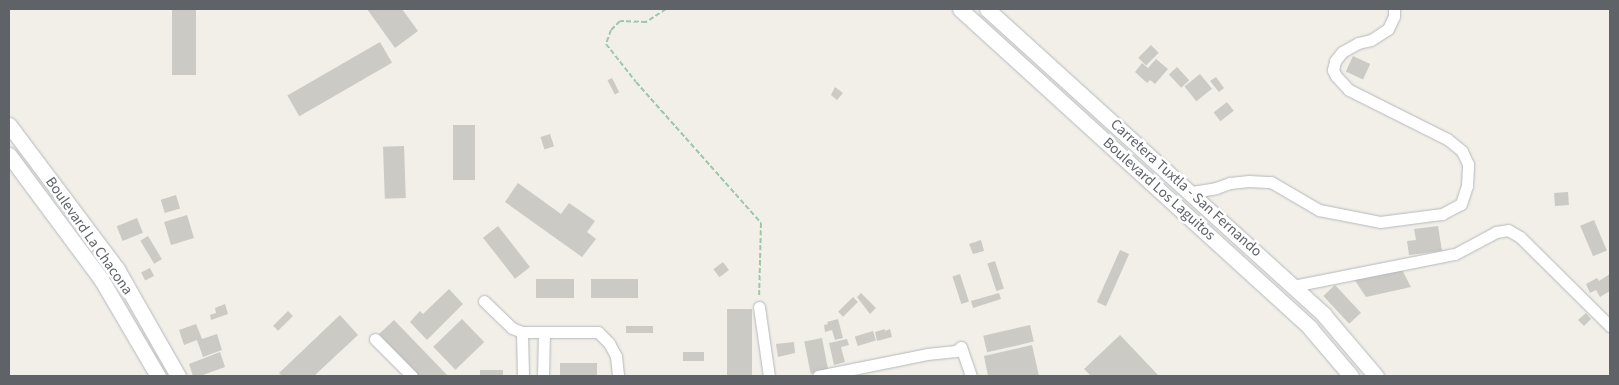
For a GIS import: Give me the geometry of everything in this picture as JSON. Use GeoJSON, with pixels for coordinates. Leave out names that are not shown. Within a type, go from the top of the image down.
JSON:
{"type":"FeatureCollection","features":[{"type":"Feature","properties":{"kind":"main road","name":"Boulevard Los Laguitos"},"geometry":{"type":"LineString","coordinates":[[960,9],[1310,328],[1351,376]]}},
{"type":"Feature","properties":{"kind":"main road","name":"Carretera Tuxtla - San Fernando"},"geometry":{"type":"LineString","coordinates":[[987,9],[1192,192],[1324,315],[1376,376]]}},
{"type":"Feature","properties":{"kind":"main road","name":"Boulevard La Chacona"},"geometry":{"type":"LineString","coordinates":[[9,125],[117,269],[178,376]]}},
{"type":"Feature","properties":{"kind":"main road","name":"Boulevard La Chacona"},"geometry":{"type":"LineString","coordinates":[[9,155],[101,279],[158,376]]}},
{"type":"Feature","properties":{"kind":"main road"},"geometry":{"type":"LineString","coordinates":[[1234,258],[1247,244]]}},
{"type":"Feature","properties":{"kind":"street"},"geometry":{"type":"LineString","coordinates":[[1192,192],[1216,188],[1230,182],[1271,182],[1320,210],[1380,222],[1442,214],[1461,204],[1467,186],[1468,164],[1462,151],[1448,139],[1349,90],[1333,70],[1335,61],[1342,52],[1358,43],[1371,40],[1388,28],[1394,16],[1394,9]]}},
{"type":"Feature","properties":{"kind":"street"},"geometry":{"type":"LineString","coordinates":[[1293,286],[1455,254],[1486,237],[1508,230],[1520,237],[1610,326]]}},
{"type":"Feature","properties":{"kind":"street"},"geometry":{"type":"LineString","coordinates":[[484,301],[512,328],[522,332],[598,332],[609,343],[616,356],[618,376]]}},
{"type":"Feature","properties":{"kind":"street"},"geometry":{"type":"LineString","coordinates":[[759,307],[769,376]]}},
{"type":"Feature","properties":{"kind":"street"},"geometry":{"type":"LineString","coordinates":[[522,332],[523,376]]}},
{"type":"Feature","properties":{"kind":"street"},"geometry":{"type":"LineString","coordinates":[[544,332],[544,376]]}},
{"type":"Feature","properties":{"kind":"street"},"geometry":{"type":"LineString","coordinates":[[375,339],[412,376]]}},
{"type":"Feature","properties":{"kind":"street"},"geometry":{"type":"LineString","coordinates":[[818,376],[927,354],[956,351],[961,348],[971,376]]}},
{"type":"Feature","properties":{"kind":"path"},"geometry":{"type":"LineString","coordinates":[[666,9],[646,22],[620,21],[611,30],[606,44],[636,82],[761,223],[759,307]]}},
{"type":"Feature","properties":{"kind":"building"},"geometry":{"type":"Polygon","coordinates":[[[172,9],[196,9],[196,75],[172,75],[172,9]]]}},
{"type":"Feature","properties":{"kind":"building"},"geometry":{"type":"Polygon","coordinates":[[[367,9],[402,9],[418,31],[395,48],[367,9]]]}},
{"type":"Feature","properties":{"kind":"building"},"geometry":{"type":"Polygon","coordinates":[[[380,42],[392,63],[299,116],[287,96],[380,42]]]}},
{"type":"Feature","properties":{"kind":"building"},"geometry":{"type":"Polygon","coordinates":[[[1151,45],[1159,53],[1146,66],[1138,58],[1151,45]]]}},
{"type":"Feature","properties":{"kind":"building"},"geometry":{"type":"Polygon","coordinates":[[[1353,56],[1370,64],[1363,79],[1346,71],[1353,56]]]}},
{"type":"Feature","properties":{"kind":"building"},"geometry":{"type":"Polygon","coordinates":[[[1156,59],[1168,69],[1155,84],[1150,80],[1147,83],[1135,72],[1142,63],[1148,68],[1156,59]]]}},
{"type":"Feature","properties":{"kind":"building"},"geometry":{"type":"Polygon","coordinates":[[[1177,67],[1189,80],[1181,88],[1169,75],[1177,67]]]}},
{"type":"Feature","properties":{"kind":"building"},"geometry":{"type":"Polygon","coordinates":[[[1200,74],[1212,89],[1196,101],[1184,87],[1200,74]]]}},
{"type":"Feature","properties":{"kind":"building"},"geometry":{"type":"Polygon","coordinates":[[[1216,77],[1224,88],[1219,92],[1210,81],[1216,77]]]}},
{"type":"Feature","properties":{"kind":"building"},"geometry":{"type":"Polygon","coordinates":[[[612,78],[619,92],[615,95],[608,80],[612,78]]]}},
{"type":"Feature","properties":{"kind":"building"},"geometry":{"type":"Polygon","coordinates":[[[835,87],[843,93],[837,100],[831,95],[835,87]]]}},
{"type":"Feature","properties":{"kind":"building"},"geometry":{"type":"Polygon","coordinates":[[[1227,102],[1234,111],[1220,121],[1214,112],[1227,102]]]}},
{"type":"Feature","properties":{"kind":"building"},"geometry":{"type":"Polygon","coordinates":[[[453,125],[475,125],[475,180],[453,180],[453,125]]]}},
{"type":"Feature","properties":{"kind":"building"},"geometry":{"type":"Polygon","coordinates":[[[550,134],[554,146],[545,149],[540,137],[550,134]]]}},
{"type":"Feature","properties":{"kind":"building"},"geometry":{"type":"Polygon","coordinates":[[[404,146],[406,198],[385,199],[383,147],[404,146]]]}},
{"type":"Feature","properties":{"kind":"building"},"geometry":{"type":"Polygon","coordinates":[[[518,183],[561,214],[569,203],[595,221],[587,232],[596,239],[582,257],[505,202],[518,183]]]}},
{"type":"Feature","properties":{"kind":"building"},"geometry":{"type":"Polygon","coordinates":[[[1568,192],[1569,205],[1555,206],[1554,193],[1568,192]]]}},
{"type":"Feature","properties":{"kind":"building"},"geometry":{"type":"Polygon","coordinates":[[[176,195],[180,208],[165,213],[161,200],[176,195]]]}},
{"type":"Feature","properties":{"kind":"building"},"geometry":{"type":"Polygon","coordinates":[[[187,215],[194,238],[171,245],[164,222],[187,215]]]}},
{"type":"Feature","properties":{"kind":"building"},"geometry":{"type":"Polygon","coordinates":[[[137,218],[143,233],[123,241],[117,226],[137,218]]]}},
{"type":"Feature","properties":{"kind":"building"},"geometry":{"type":"Polygon","coordinates":[[[1594,220],[1607,250],[1593,256],[1580,226],[1594,220]]]}},
{"type":"Feature","properties":{"kind":"building"},"geometry":{"type":"Polygon","coordinates":[[[498,226],[530,267],[515,279],[483,238],[498,226]]]}},
{"type":"Feature","properties":{"kind":"building"},"geometry":{"type":"Polygon","coordinates":[[[1438,226],[1442,251],[1409,255],[1407,241],[1416,240],[1414,229],[1438,226]]]}},
{"type":"Feature","properties":{"kind":"building"},"geometry":{"type":"Polygon","coordinates":[[[148,236],[162,259],[154,264],[140,241],[148,236]]]}},
{"type":"Feature","properties":{"kind":"building"},"geometry":{"type":"Polygon","coordinates":[[[981,240],[984,251],[973,254],[969,244],[981,240]]]}},
{"type":"Feature","properties":{"kind":"building"},"geometry":{"type":"Polygon","coordinates":[[[1120,250],[1129,254],[1106,306],[1097,302],[1120,250]]]}},
{"type":"Feature","properties":{"kind":"building"},"geometry":{"type":"Polygon","coordinates":[[[995,261],[1004,289],[996,291],[987,263],[995,261]]]}},
{"type":"Feature","properties":{"kind":"building"},"geometry":{"type":"Polygon","coordinates":[[[723,262],[729,270],[719,277],[713,269],[723,262]]]}},
{"type":"Feature","properties":{"kind":"building"},"geometry":{"type":"Polygon","coordinates":[[[1400,266],[1411,287],[1366,297],[1352,276],[1400,266]]]}},
{"type":"Feature","properties":{"kind":"building"},"geometry":{"type":"Polygon","coordinates":[[[150,268],[154,276],[145,281],[141,273],[150,268]]]}},
{"type":"Feature","properties":{"kind":"building"},"geometry":{"type":"Polygon","coordinates":[[[960,274],[969,302],[961,304],[952,276],[960,274]]]}},
{"type":"Feature","properties":{"kind":"building"},"geometry":{"type":"Polygon","coordinates":[[[1610,274],[1610,291],[1600,297],[1596,290],[1590,293],[1586,284],[1597,278],[1599,281],[1610,274]]]}},
{"type":"Feature","properties":{"kind":"building"},"geometry":{"type":"Polygon","coordinates":[[[536,279],[574,279],[574,298],[536,298],[536,279]]]}},
{"type":"Feature","properties":{"kind":"building"},"geometry":{"type":"Polygon","coordinates":[[[591,279],[638,279],[638,298],[591,298],[591,279]]]}},
{"type":"Feature","properties":{"kind":"building"},"geometry":{"type":"Polygon","coordinates":[[[1335,285],[1361,313],[1349,324],[1323,296],[1335,285]]]}},
{"type":"Feature","properties":{"kind":"building"},"geometry":{"type":"Polygon","coordinates":[[[449,289],[463,304],[427,340],[410,322],[420,311],[423,314],[449,289]]]}},
{"type":"Feature","properties":{"kind":"building"},"geometry":{"type":"Polygon","coordinates":[[[861,293],[876,308],[870,314],[857,297],[861,293]]]}},
{"type":"Feature","properties":{"kind":"building"},"geometry":{"type":"Polygon","coordinates":[[[999,293],[1001,299],[973,308],[971,301],[999,293]]]}},
{"type":"Feature","properties":{"kind":"building"},"geometry":{"type":"Polygon","coordinates":[[[853,297],[858,302],[843,317],[838,312],[853,297]]]}},
{"type":"Feature","properties":{"kind":"building"},"geometry":{"type":"Polygon","coordinates":[[[225,304],[228,314],[211,320],[210,315],[216,313],[215,308],[225,304]]]}},
{"type":"Feature","properties":{"kind":"building"},"geometry":{"type":"Polygon","coordinates":[[[727,309],[752,309],[752,376],[727,376],[727,309]]]}},
{"type":"Feature","properties":{"kind":"building"},"geometry":{"type":"Polygon","coordinates":[[[288,311],[293,316],[278,331],[273,326],[288,311]]]}},
{"type":"Feature","properties":{"kind":"building"},"geometry":{"type":"Polygon","coordinates":[[[1586,313],[1591,319],[1584,326],[1578,320],[1586,313]]]}},
{"type":"Feature","properties":{"kind":"building"},"geometry":{"type":"Polygon","coordinates":[[[340,315],[358,335],[314,376],[282,376],[279,373],[340,315]]]}},
{"type":"Feature","properties":{"kind":"building"},"geometry":{"type":"Polygon","coordinates":[[[462,319],[484,342],[455,370],[433,347],[462,319]]]}},
{"type":"Feature","properties":{"kind":"building"},"geometry":{"type":"Polygon","coordinates":[[[838,319],[843,338],[835,340],[832,330],[825,332],[824,325],[828,324],[827,322],[838,319]]]}},
{"type":"Feature","properties":{"kind":"building"},"geometry":{"type":"Polygon","coordinates":[[[394,320],[448,376],[419,376],[379,334],[394,320]]]}},
{"type":"Feature","properties":{"kind":"building"},"geometry":{"type":"Polygon","coordinates":[[[196,324],[202,339],[217,334],[222,350],[203,357],[197,340],[184,345],[179,330],[196,324]]]}},
{"type":"Feature","properties":{"kind":"building"},"geometry":{"type":"Polygon","coordinates":[[[1030,325],[1034,342],[987,352],[983,336],[1030,325]]]}},
{"type":"Feature","properties":{"kind":"building"},"geometry":{"type":"Polygon","coordinates":[[[626,326],[653,326],[653,333],[626,333],[626,326]]]}},
{"type":"Feature","properties":{"kind":"building"},"geometry":{"type":"Polygon","coordinates":[[[885,329],[885,331],[890,329],[892,337],[877,341],[875,332],[885,329]]]}},
{"type":"Feature","properties":{"kind":"building"},"geometry":{"type":"Polygon","coordinates":[[[873,331],[876,341],[858,346],[855,337],[873,331]]]}},
{"type":"Feature","properties":{"kind":"building"},"geometry":{"type":"Polygon","coordinates":[[[1120,335],[1159,376],[1091,376],[1084,369],[1120,335]]]}},
{"type":"Feature","properties":{"kind":"building"},"geometry":{"type":"Polygon","coordinates":[[[822,338],[828,370],[811,374],[804,341],[822,338]]]}},
{"type":"Feature","properties":{"kind":"building"},"geometry":{"type":"Polygon","coordinates":[[[847,339],[849,345],[841,347],[845,362],[834,365],[829,343],[847,339]]]}},
{"type":"Feature","properties":{"kind":"building"},"geometry":{"type":"Polygon","coordinates":[[[794,342],[795,353],[778,357],[776,344],[794,342]]]}},
{"type":"Feature","properties":{"kind":"building"},"geometry":{"type":"Polygon","coordinates":[[[1032,345],[1039,376],[988,376],[984,356],[1032,345]]]}},
{"type":"Feature","properties":{"kind":"building"},"geometry":{"type":"Polygon","coordinates":[[[220,352],[225,367],[200,376],[193,376],[189,364],[220,352]]]}},
{"type":"Feature","properties":{"kind":"building"},"geometry":{"type":"Polygon","coordinates":[[[683,352],[704,352],[704,361],[683,361],[683,352]]]}},
{"type":"Feature","properties":{"kind":"building"},"geometry":{"type":"Polygon","coordinates":[[[560,363],[597,363],[597,376],[560,376],[560,363]]]}},
{"type":"Feature","properties":{"kind":"building"},"geometry":{"type":"Polygon","coordinates":[[[480,370],[503,370],[503,376],[480,376],[480,370]]]}}]}
